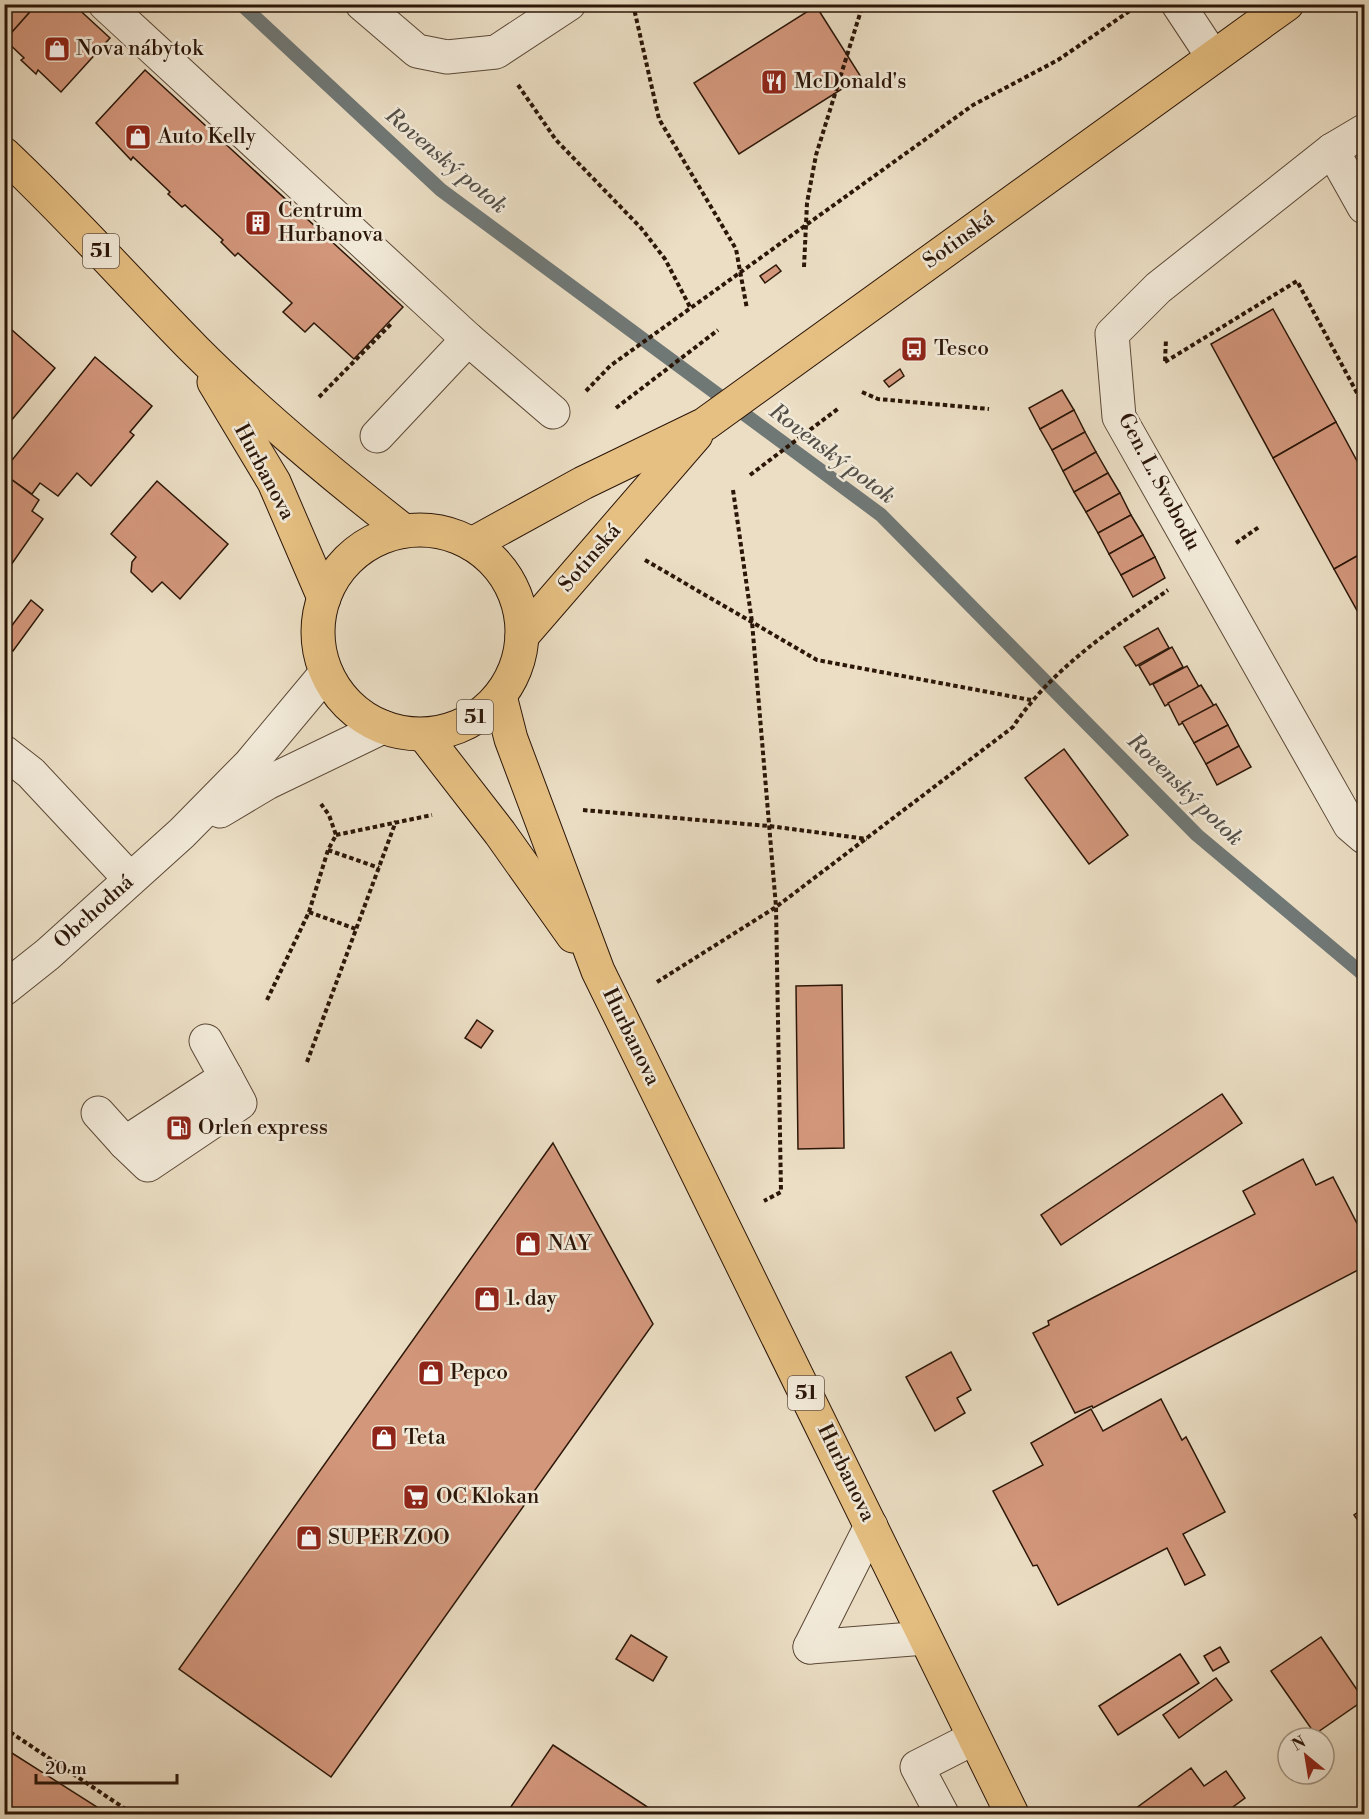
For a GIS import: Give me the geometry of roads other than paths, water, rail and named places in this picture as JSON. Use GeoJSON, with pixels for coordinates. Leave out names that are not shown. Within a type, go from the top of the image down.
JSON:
{"type":"FeatureCollection","features":[{"type":"Feature","properties":{"kind":"main road","name":"Sotinská"},"geometry":{"type":"LineString","coordinates":[[471,544],[584,483],[705,424],[1287,4]]}},
{"type":"Feature","properties":{"kind":"main road","name":"Hurbanova"},"geometry":{"type":"LineString","coordinates":[[4,154],[111,260],[195,350],[307,455],[404,531]]}},
{"type":"Feature","properties":{"kind":"main road","name":"Hurbanova"},"geometry":{"type":"LineString","coordinates":[[195,350],[274,482],[324,598]]}},
{"type":"Feature","properties":{"kind":"main road","name":"Sotinská"},"geometry":{"type":"LineString","coordinates":[[522,636],[705,424]]}},
{"type":"Feature","properties":{"kind":"main road","name":"51"},"geometry":{"type":"LineString","coordinates":[[404,531],[439,532],[471,544],[500,568],[510,583],[521,618],[522,636],[515,669],[500,696],[467,722],[449,730],[424,735],[383,727],[349,706],[326,673],[318,641],[318,623],[324,598],[334,577],[348,560],[384,536],[404,531]]}},
{"type":"Feature","properties":{"kind":"main road","name":"Hurbanova"},"geometry":{"type":"LineString","coordinates":[[500,696],[511,739],[598,971],[1012,1815]]}},
{"type":"Feature","properties":{"kind":"main road","name":"Hurbanova"},"geometry":{"type":"LineString","coordinates":[[424,735],[500,833],[598,971]]}},
{"type":"Feature","properties":{"kind":"street"},"geometry":{"type":"LineString","coordinates":[[105,4],[419,295],[553,412]]}},
{"type":"Feature","properties":{"kind":"street"},"geometry":{"type":"LineString","coordinates":[[362,4],[417,51],[447,57],[496,52],[569,4]]}},
{"type":"Feature","properties":{"kind":"street"},"geometry":{"type":"LineString","coordinates":[[1178,4],[1213,57]]}},
{"type":"Feature","properties":{"kind":"street","name":"Gen. L. Svobodu"},"geometry":{"type":"LineString","coordinates":[[1365,131],[1332,150],[1158,288],[1112,334],[1119,417],[1350,825],[1365,837]]}},
{"type":"Feature","properties":{"kind":"street"},"geometry":{"type":"LineString","coordinates":[[1332,150],[1365,207]]}},
{"type":"Feature","properties":{"kind":"street"},"geometry":{"type":"LineString","coordinates":[[377,436],[468,339]]}},
{"type":"Feature","properties":{"kind":"street","name":"Obchodná"},"geometry":{"type":"LineString","coordinates":[[4,989],[48,954],[182,833],[250,764],[326,673]]}},
{"type":"Feature","properties":{"kind":"street","name":"Obchodná"},"geometry":{"type":"LineString","coordinates":[[182,833],[267,783],[383,727]]}},
{"type":"Feature","properties":{"kind":"street"},"geometry":{"type":"LineString","coordinates":[[4,752],[31,773],[130,879]]}},
{"type":"Feature","properties":{"kind":"street"},"geometry":{"type":"LineString","coordinates":[[98,1113],[126,1143],[226,1077],[206,1041]]}},
{"type":"Feature","properties":{"kind":"street"},"geometry":{"type":"LineString","coordinates":[[871,1526],[810,1647],[925,1638]]}},
{"type":"Feature","properties":{"kind":"street"},"geometry":{"type":"LineString","coordinates":[[942,1815],[917,1767],[974,1737]]}},
{"type":"Feature","properties":{"kind":"waterway","name":"Rovenský potok"},"geometry":{"type":"LineString","coordinates":[[241,4],[441,190],[881,515],[1197,835],[1364,975]]}},
{"type":"Feature","properties":{"kind":"place","name":"Nova nábytok"},"geometry":{"type":"Point","coordinates":[57,49]}},
{"type":"Feature","properties":{"kind":"place","name":"McDonald's"},"geometry":{"type":"Point","coordinates":[774,82]}},
{"type":"Feature","properties":{"kind":"place","name":"Auto Kelly"},"geometry":{"type":"Point","coordinates":[138,137]}},
{"type":"Feature","properties":{"kind":"place","name":"Centrum Hurbanova"},"geometry":{"type":"Point","coordinates":[258,223]}},
{"type":"Feature","properties":{"kind":"place","name":"Tesco"},"geometry":{"type":"Point","coordinates":[914,349]}},
{"type":"Feature","properties":{"kind":"place","name":"Orlen express"},"geometry":{"type":"Point","coordinates":[179,1128]}},
{"type":"Feature","properties":{"kind":"place","name":"NAY"},"geometry":{"type":"Point","coordinates":[528,1244]}},
{"type":"Feature","properties":{"kind":"place","name":"1. day"},"geometry":{"type":"Point","coordinates":[487,1299]}},
{"type":"Feature","properties":{"kind":"place","name":"Pepco"},"geometry":{"type":"Point","coordinates":[431,1373]}},
{"type":"Feature","properties":{"kind":"place","name":"Teta"},"geometry":{"type":"Point","coordinates":[384,1438]}},
{"type":"Feature","properties":{"kind":"place","name":"OC Klokan"},"geometry":{"type":"Point","coordinates":[416,1497]}},
{"type":"Feature","properties":{"kind":"place","name":"SUPER ZOO"},"geometry":{"type":"Point","coordinates":[309,1538]}}]}
